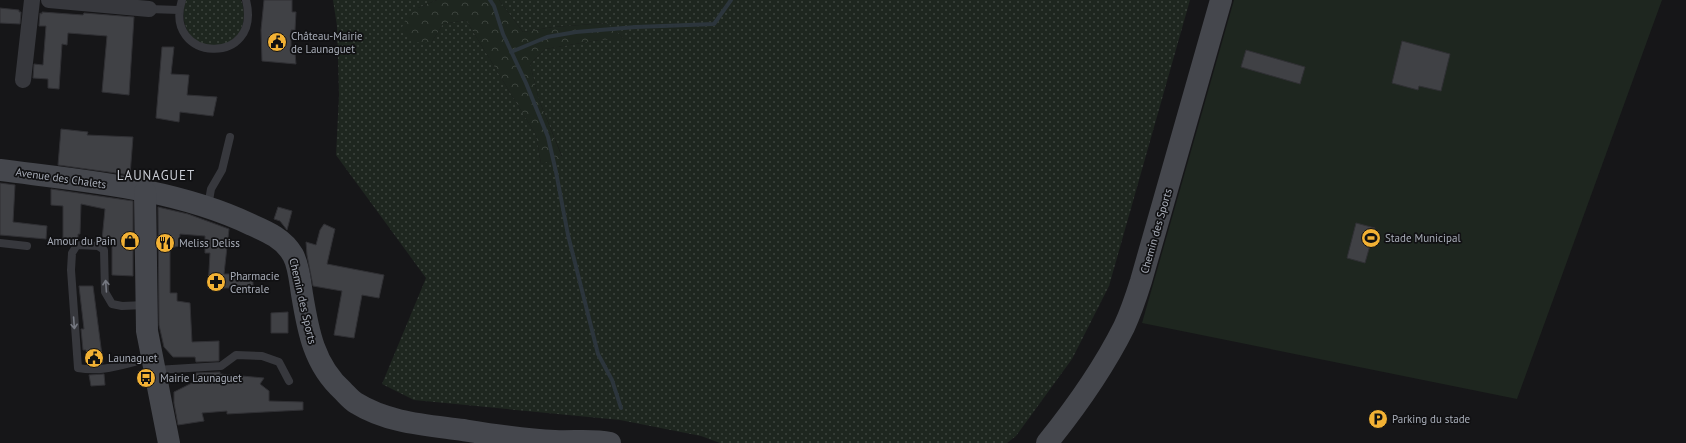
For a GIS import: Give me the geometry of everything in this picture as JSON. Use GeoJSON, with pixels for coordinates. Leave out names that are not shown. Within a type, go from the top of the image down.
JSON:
{"type":"FeatureCollection","features":[{"type":"Feature","properties":{"kind":"street"},"geometry":{"type":"LineString","coordinates":[[23,80],[32,0]]}},
{"type":"Feature","properties":{"kind":"street"},"geometry":{"type":"LineString","coordinates":[[49,0],[149,9]]}},
{"type":"Feature","properties":{"kind":"street","name":"Chemin des Sports"},"geometry":{"type":"LineString","coordinates":[[1048,443],[1102,366],[1124,328],[1132,309],[1144,274],[1221,0]]}},
{"type":"Feature","properties":{"kind":"street","name":"Avenue des Chalets"},"geometry":{"type":"LineString","coordinates":[[0,170],[121,186],[145,192]]}},
{"type":"Feature","properties":{"kind":"street"},"geometry":{"type":"LineString","coordinates":[[145,192],[147,331],[168,443]]}},
{"type":"Feature","properties":{"kind":"street","name":"Chemin des Sports"},"geometry":{"type":"LineString","coordinates":[[145,192],[207,207],[239,218],[272,234],[285,244],[294,256],[296,262],[314,349],[322,367],[335,384],[356,403],[380,415],[404,422],[521,439],[603,441],[610,443]]}},
{"type":"Feature","properties":{"kind":"lane"},"geometry":{"type":"LineString","coordinates":[[182,0],[179,10],[180,23],[185,35],[194,44],[206,49],[219,49],[232,45],[241,37],[248,25],[249,12],[246,0]]}},
{"type":"Feature","properties":{"kind":"lane"},"geometry":{"type":"LineString","coordinates":[[149,9],[179,10]]}},
{"type":"Feature","properties":{"kind":"lane"},"geometry":{"type":"LineString","coordinates":[[207,207],[210,189],[222,170],[230,137]]}},
{"type":"Feature","properties":{"kind":"lane"},"geometry":{"type":"LineString","coordinates":[[0,243],[27,246]]}},
{"type":"Feature","properties":{"kind":"lane"},"geometry":{"type":"LineString","coordinates":[[146,305],[122,306],[112,304],[106,292],[104,250],[98,246],[77,245],[72,253],[71,270],[78,368],[111,369],[130,362],[221,366],[236,355],[262,356],[279,362],[289,381]]}},
{"type":"Feature","properties":{"kind":"green space"},"geometry":{"type":"Polygon","coordinates":[[[186,0],[241,0],[244,9],[242,27],[233,40],[226,45],[218,47],[200,43],[194,39],[186,28],[183,14],[186,0]]]}},
{"type":"Feature","properties":{"kind":"green space"},"geometry":{"type":"Polygon","coordinates":[[[333,0],[437,0],[418,8],[431,43],[443,24],[466,20],[536,135],[541,164],[562,156],[539,100],[530,64],[545,49],[599,40],[623,38],[606,23],[553,27],[523,32],[499,0],[1190,0],[1109,286],[1072,359],[1016,436],[1007,443],[720,443],[701,436],[620,420],[414,400],[382,384],[426,278],[336,155],[339,95],[337,26],[333,0]]]}},
{"type":"Feature","properties":{"kind":"green space"},"geometry":{"type":"Polygon","coordinates":[[[437,0],[499,0],[523,32],[553,27],[607,23],[624,39],[599,40],[545,49],[530,64],[539,100],[562,157],[541,164],[536,135],[466,20],[443,24],[431,43],[413,42],[401,29],[408,15],[418,8],[437,0]]]}},
{"type":"Feature","properties":{"kind":"green space","name":"Stade Municipal"},"geometry":{"type":"Polygon","coordinates":[[[1234,0],[1662,0],[1517,399],[1142,323],[1234,0]]]}},
{"type":"Feature","properties":{"kind":"building","name":"Château-Mairie de Launaguet"},"geometry":{"type":"Polygon","coordinates":[[[264,0],[292,0],[292,12],[296,12],[295,30],[291,30],[291,53],[295,53],[296,64],[262,61],[261,30],[264,0]]]}},
{"type":"Feature","properties":{"kind":"building"},"geometry":{"type":"Polygon","coordinates":[[[0,8],[19,10],[19,12],[21,12],[20,24],[0,23],[0,8]]]}},
{"type":"Feature","properties":{"kind":"building"},"geometry":{"type":"Polygon","coordinates":[[[42,12],[83,15],[84,13],[134,17],[129,95],[102,92],[107,36],[68,33],[67,45],[62,44],[59,89],[48,88],[48,79],[33,78],[34,64],[43,65],[46,26],[39,26],[40,13],[42,14],[42,12]]]}},
{"type":"Feature","properties":{"kind":"building"},"geometry":{"type":"Polygon","coordinates":[[[1402,41],[1450,54],[1441,91],[1419,86],[1418,90],[1392,83],[1402,41]]]}},
{"type":"Feature","properties":{"kind":"building"},"geometry":{"type":"Polygon","coordinates":[[[162,47],[174,47],[171,74],[189,75],[187,95],[217,97],[213,116],[180,112],[179,122],[156,118],[162,47]]]}},
{"type":"Feature","properties":{"kind":"building"},"geometry":{"type":"Polygon","coordinates":[[[1246,50],[1305,67],[1300,84],[1241,67],[1246,50]]]}},
{"type":"Feature","properties":{"kind":"building"},"geometry":{"type":"Polygon","coordinates":[[[61,129],[88,132],[87,135],[133,137],[130,175],[58,165],[61,129]]]}},
{"type":"Feature","properties":{"kind":"building"},"geometry":{"type":"Polygon","coordinates":[[[0,183],[15,185],[13,222],[47,226],[46,239],[0,235],[0,183]]]}},
{"type":"Feature","properties":{"kind":"building"},"geometry":{"type":"Polygon","coordinates":[[[51,189],[133,201],[133,276],[112,275],[112,243],[110,243],[110,240],[102,240],[105,209],[81,204],[80,234],[78,234],[78,240],[63,240],[63,206],[51,205],[51,189]]]}},
{"type":"Feature","properties":{"kind":"building"},"geometry":{"type":"Polygon","coordinates":[[[158,207],[188,214],[229,229],[224,274],[253,277],[253,288],[208,288],[210,253],[205,253],[205,236],[180,234],[179,246],[170,248],[170,293],[177,293],[177,301],[190,303],[192,342],[219,341],[219,361],[196,362],[195,357],[173,357],[164,347],[159,325],[158,207]]]}},
{"type":"Feature","properties":{"kind":"building"},"geometry":{"type":"Polygon","coordinates":[[[278,207],[292,211],[287,230],[280,221],[274,219],[278,207]]]}},
{"type":"Feature","properties":{"kind":"building"},"geometry":{"type":"Polygon","coordinates":[[[1356,223],[1375,228],[1365,263],[1347,258],[1356,223]]]}},
{"type":"Feature","properties":{"kind":"building"},"geometry":{"type":"Polygon","coordinates":[[[324,224],[335,229],[327,264],[384,275],[379,298],[362,295],[354,338],[334,335],[342,291],[313,286],[306,242],[316,245],[320,230],[324,224]]]}},
{"type":"Feature","properties":{"kind":"building"},"geometry":{"type":"Polygon","coordinates":[[[79,286],[93,286],[103,363],[88,364],[86,350],[83,350],[81,329],[84,329],[79,286]]]}},
{"type":"Feature","properties":{"kind":"building"},"geometry":{"type":"Polygon","coordinates":[[[288,312],[288,333],[271,333],[271,313],[288,312]]]}},
{"type":"Feature","properties":{"kind":"building"},"geometry":{"type":"Polygon","coordinates":[[[220,372],[220,374],[264,378],[260,384],[269,391],[269,401],[303,402],[303,410],[227,414],[227,411],[202,413],[204,421],[178,425],[174,403],[174,392],[196,381],[196,373],[220,372]]]}},
{"type":"Feature","properties":{"kind":"building"},"geometry":{"type":"Polygon","coordinates":[[[104,374],[105,385],[91,386],[89,375],[104,374]]]}},
{"type":"Feature","properties":{"kind":"waterway"},"geometry":{"type":"LineString","coordinates":[[490,0],[494,6],[503,34],[526,83],[548,137],[568,235],[598,354],[612,380],[621,408]]}},
{"type":"Feature","properties":{"kind":"waterway"},"geometry":{"type":"LineString","coordinates":[[511,52],[547,37],[576,32],[636,27],[714,24],[731,0]]}},
{"type":"Feature","properties":{"kind":"place","name":"Château-Mairie de Launaguet"},"geometry":{"type":"Point","coordinates":[277,42]}},
{"type":"Feature","properties":{"kind":"place","name":"Stade Municipal"},"geometry":{"type":"Point","coordinates":[1371,238]}},
{"type":"Feature","properties":{"kind":"place","name":"Amour du Pain"},"geometry":{"type":"Point","coordinates":[130,241]}},
{"type":"Feature","properties":{"kind":"place","name":"Meliss Deliss"},"geometry":{"type":"Point","coordinates":[165,243]}},
{"type":"Feature","properties":{"kind":"place","name":"Pharmacie Centrale"},"geometry":{"type":"Point","coordinates":[216,282]}},
{"type":"Feature","properties":{"kind":"place","name":"Launaguet"},"geometry":{"type":"Point","coordinates":[94,358]}},
{"type":"Feature","properties":{"kind":"place","name":"Mairie Launaguet"},"geometry":{"type":"Point","coordinates":[146,378]}},
{"type":"Feature","properties":{"kind":"place","name":"Parking du stade"},"geometry":{"type":"Point","coordinates":[1378,419]}},
{"type":"Feature","properties":{"kind":"district","name":"LAUNAGUET"},"geometry":{"type":"Point","coordinates":[156,175]}}]}
